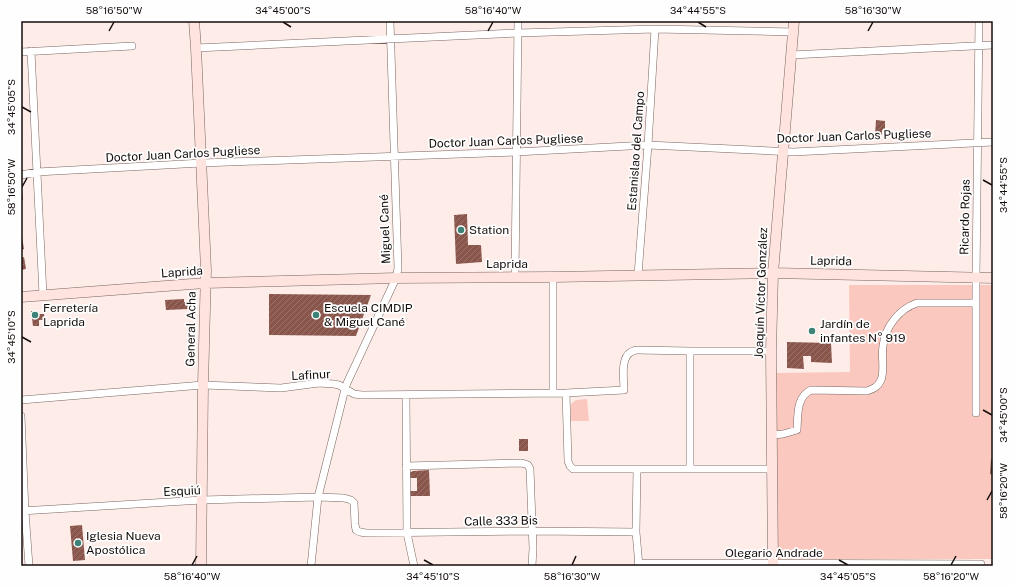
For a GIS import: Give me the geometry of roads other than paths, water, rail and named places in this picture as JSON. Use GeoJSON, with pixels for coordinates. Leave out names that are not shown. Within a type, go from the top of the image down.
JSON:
{"type":"FeatureCollection","features":[{"type":"Feature","properties":{"kind":"street","name":"General Acha"},"geometry":{"type":"LineString","coordinates":[[194,21],[202,163],[206,283],[201,566]]}},
{"type":"Feature","properties":{"kind":"street","name":"Miguel Cané"},"geometry":{"type":"LineString","coordinates":[[311,566],[318,497],[345,389],[396,278],[398,268],[390,21]]}},
{"type":"Feature","properties":{"kind":"street"},"geometry":{"type":"LineString","coordinates":[[515,277],[518,21]]}},
{"type":"Feature","properties":{"kind":"street","name":"Joaquín Víctor González"},"geometry":{"type":"LineString","coordinates":[[773,565],[771,350],[773,273],[794,21]]}},
{"type":"Feature","properties":{"kind":"street","name":"Ricardo Rojas"},"geometry":{"type":"LineString","coordinates":[[976,413],[979,21]]}},
{"type":"Feature","properties":{"kind":"street"},"geometry":{"type":"LineString","coordinates":[[196,48],[518,33],[655,29],[664,25],[793,32]]}},
{"type":"Feature","properties":{"kind":"street","name":"Estanislao del Campo"},"geometry":{"type":"LineString","coordinates":[[638,275],[655,29]]}},
{"type":"Feature","properties":{"kind":"street"},"geometry":{"type":"LineString","coordinates":[[791,55],[993,45]]}},
{"type":"Feature","properties":{"kind":"street"},"geometry":{"type":"LineString","coordinates":[[21,52],[132,46]]}},
{"type":"Feature","properties":{"kind":"street"},"geometry":{"type":"LineString","coordinates":[[31,51],[43,295]]}},
{"type":"Feature","properties":{"kind":"street","name":"Doctor Juan Carlos Pugliese"},"geometry":{"type":"LineString","coordinates":[[21,175],[37,172],[202,163],[516,152],[648,145],[793,152],[993,142]]}},
{"type":"Feature","properties":{"kind":"street","name":"Laprida"},"geometry":{"type":"LineString","coordinates":[[21,297],[206,283],[396,278],[773,273],[993,278]]}},
{"type":"Feature","properties":{"kind":"street"},"geometry":{"type":"LineString","coordinates":[[553,277],[553,393]]}},
{"type":"Feature","properties":{"kind":"street"},"geometry":{"type":"LineString","coordinates":[[772,435],[797,430],[799,402],[806,392],[811,390],[867,391],[877,386],[882,379],[883,345],[886,335],[890,326],[900,312],[916,303],[976,303]]}},
{"type":"Feature","properties":{"kind":"street","name":"Lafinur"},"geometry":{"type":"LineString","coordinates":[[21,400],[203,386],[281,388],[319,383],[339,385],[354,394],[362,395],[566,393],[624,390],[624,363],[625,358],[630,352],[637,350],[690,351]]}},
{"type":"Feature","properties":{"kind":"street"},"geometry":{"type":"LineString","coordinates":[[690,469],[690,351],[771,350]]}},
{"type":"Feature","properties":{"kind":"street"},"geometry":{"type":"LineString","coordinates":[[566,393],[568,461],[573,469],[772,470]]}},
{"type":"Feature","properties":{"kind":"street"},"geometry":{"type":"LineString","coordinates":[[406,395],[407,533],[414,566]]}},
{"type":"Feature","properties":{"kind":"street"},"geometry":{"type":"LineString","coordinates":[[21,416],[23,511],[29,566]]}},
{"type":"Feature","properties":{"kind":"street"},"geometry":{"type":"LineString","coordinates":[[406,466],[522,463],[528,465],[530,469],[532,566]]}},
{"type":"Feature","properties":{"kind":"street"},"geometry":{"type":"LineString","coordinates":[[637,469],[636,532],[639,564]]}},
{"type":"Feature","properties":{"kind":"street","name":"Esquiú"},"geometry":{"type":"LineString","coordinates":[[23,511],[202,500],[318,497],[344,498],[351,500],[354,503],[354,524],[356,530],[366,533]]}},
{"type":"Feature","properties":{"kind":"street","name":"Calle 333 Bis"},"geometry":{"type":"LineString","coordinates":[[366,533],[532,531],[636,532]]}},
{"type":"Feature","properties":{"kind":"street","name":"Olegario Andrade"},"geometry":{"type":"LineString","coordinates":[[639,564],[981,565]]}},
{"type":"Feature","properties":{"kind":"place","name":"Station"},"geometry":{"type":"Point","coordinates":[461,230]}},
{"type":"Feature","properties":{"kind":"place","name":"Ferretería Laprida"},"geometry":{"type":"Point","coordinates":[35,315]}},
{"type":"Feature","properties":{"kind":"place","name":"Escuela CIMDIP & Miguel Cané"},"geometry":{"type":"Point","coordinates":[316,315]}},
{"type":"Feature","properties":{"kind":"place","name":"Jardín de infantes N° 919"},"geometry":{"type":"Point","coordinates":[812,331]}},
{"type":"Feature","properties":{"kind":"place","name":"Iglesia Nueva Apostólica"},"geometry":{"type":"Point","coordinates":[78,543]}}]}
